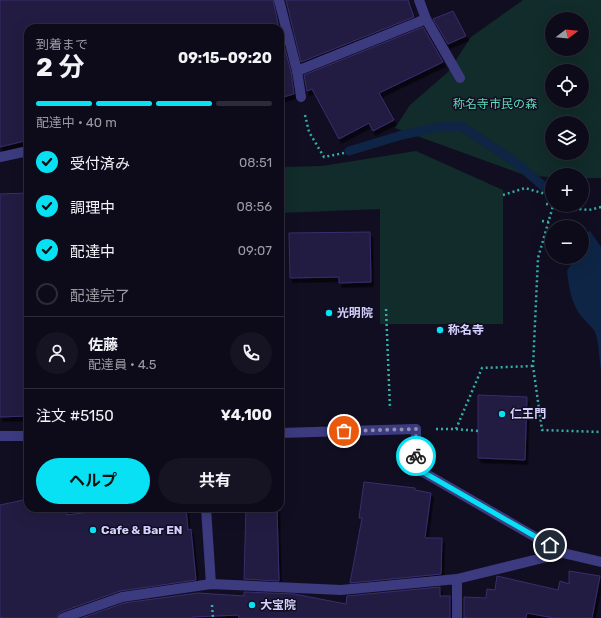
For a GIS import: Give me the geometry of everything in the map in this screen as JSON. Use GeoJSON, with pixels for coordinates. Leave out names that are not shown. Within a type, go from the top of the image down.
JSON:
{"type":"FeatureCollection","features":[{"type":"Feature","properties":{"kind":"street"},"geometry":{"type":"LineString","coordinates":[[279,0],[297,71],[301,97]]}},
{"type":"Feature","properties":{"kind":"street"},"geometry":{"type":"LineString","coordinates":[[419,0],[426,19],[460,78]]}},
{"type":"Feature","properties":{"kind":"street"},"geometry":{"type":"LineString","coordinates":[[297,71],[426,19]]}},
{"type":"Feature","properties":{"kind":"street"},"geometry":{"type":"LineString","coordinates":[[0,157],[24,152]]}},
{"type":"Feature","properties":{"kind":"street"},"geometry":{"type":"LineString","coordinates":[[284,433],[416,429],[416,468],[563,553],[601,562]]}},
{"type":"Feature","properties":{"kind":"street"},"geometry":{"type":"LineString","coordinates":[[0,436],[24,436]]}},
{"type":"Feature","properties":{"kind":"street"},"geometry":{"type":"LineString","coordinates":[[206,512],[211,584]]}},
{"type":"Feature","properties":{"kind":"street"},"geometry":{"type":"LineString","coordinates":[[63,618],[122,597],[211,584],[341,590],[457,579],[563,553]]}},
{"type":"Feature","properties":{"kind":"street"},"geometry":{"type":"LineString","coordinates":[[457,579],[457,618]]}},
{"type":"Feature","properties":{"kind":"path"},"geometry":{"type":"LineString","coordinates":[[301,97],[309,132],[324,157],[344,153]]}},
{"type":"Feature","properties":{"kind":"path"},"geometry":{"type":"LineString","coordinates":[[503,195],[525,188],[545,195]]}},
{"type":"Feature","properties":{"kind":"path"},"geometry":{"type":"LineString","coordinates":[[589,210],[601,207]]}},
{"type":"Feature","properties":{"kind":"path"},"geometry":{"type":"LineString","coordinates":[[545,235],[538,258],[533,366],[542,430],[601,432]]}},
{"type":"Feature","properties":{"kind":"path"},"geometry":{"type":"LineString","coordinates":[[386,309],[391,430]]}},
{"type":"Feature","properties":{"kind":"path"},"geometry":{"type":"LineString","coordinates":[[456,430],[482,368],[533,366]]}},
{"type":"Feature","properties":{"kind":"path"},"geometry":{"type":"LineString","coordinates":[[416,429],[478,431]]}},
{"type":"Feature","properties":{"kind":"green space","name":"称名寺市民の森"},"geometry":{"type":"Polygon","coordinates":[[[523,0],[601,0],[601,178],[589,178],[589,168],[545,168],[545,177],[527,176],[395,128],[410,105],[448,72],[471,37],[523,0]]]}},
{"type":"Feature","properties":{"kind":"green space"},"geometry":{"type":"Polygon","coordinates":[[[416,151],[503,190],[503,324],[380,324],[380,209],[284,213],[284,167],[322,166],[416,151]]]}},
{"type":"Feature","properties":{"kind":"water"},"geometry":{"type":"Polygon","coordinates":[[[589,232],[601,247],[601,370],[596,334],[575,306],[567,271],[571,264],[589,264],[589,232]]]}},
{"type":"Feature","properties":{"kind":"building"},"geometry":{"type":"Polygon","coordinates":[[[0,0],[273,0],[278,24],[24,24],[24,141],[0,147],[0,0]]]}},
{"type":"Feature","properties":{"kind":"building"},"geometry":{"type":"Polygon","coordinates":[[[286,0],[408,0],[414,17],[301,62],[286,0]]]}},
{"type":"Feature","properties":{"kind":"building"},"geometry":{"type":"Polygon","coordinates":[[[453,11],[466,36],[448,44],[433,19],[453,11]]]}},
{"type":"Feature","properties":{"kind":"building"},"geometry":{"type":"Polygon","coordinates":[[[423,27],[443,62],[379,93],[394,120],[373,131],[369,123],[339,139],[312,89],[307,91],[304,75],[423,27]]]}},
{"type":"Feature","properties":{"kind":"building"},"geometry":{"type":"Polygon","coordinates":[[[284,45],[291,72],[294,94],[284,97],[284,45]]]}},
{"type":"Feature","properties":{"kind":"building"},"geometry":{"type":"Polygon","coordinates":[[[24,193],[24,416],[0,417],[0,194],[24,193]]]}},
{"type":"Feature","properties":{"kind":"building"},"geometry":{"type":"Polygon","coordinates":[[[370,232],[371,282],[339,283],[339,277],[290,278],[289,233],[370,232]]]}},
{"type":"Feature","properties":{"kind":"building","name":"仁王門"},"geometry":{"type":"Polygon","coordinates":[[[478,395],[527,397],[525,460],[478,458],[478,395]]]}},
{"type":"Feature","properties":{"kind":"building"},"geometry":{"type":"Polygon","coordinates":[[[364,482],[415,488],[415,490],[431,493],[425,538],[442,538],[441,574],[350,583],[362,518],[359,518],[364,482]]]}},
{"type":"Feature","properties":{"kind":"building"},"geometry":{"type":"Polygon","coordinates":[[[24,500],[24,512],[67,512],[67,515],[89,512],[186,512],[188,530],[191,529],[196,580],[120,591],[61,612],[58,614],[57,618],[0,618],[0,505],[24,500]]]}},
{"type":"Feature","properties":{"kind":"building"},"geometry":{"type":"Polygon","coordinates":[[[246,512],[277,512],[279,581],[244,579],[246,512]]]}},
{"type":"Feature","properties":{"kind":"building"},"geometry":{"type":"Polygon","coordinates":[[[569,571],[600,576],[592,618],[554,618],[527,613],[526,618],[464,618],[464,597],[486,598],[487,589],[495,590],[497,576],[558,590],[560,581],[569,584],[569,571]]]}},
{"type":"Feature","properties":{"kind":"building"},"geometry":{"type":"Polygon","coordinates":[[[440,587],[440,596],[450,596],[450,618],[239,618],[238,615],[193,618],[82,618],[124,603],[198,593],[244,596],[244,592],[294,594],[346,604],[347,596],[440,587]]]}},
{"type":"Feature","properties":{"kind":"waterway"},"geometry":{"type":"LineString","coordinates":[[349,151],[402,135],[439,127],[461,126],[519,165],[545,188]]}},
{"type":"Feature","properties":{"kind":"way so far"},"geometry":{"type":"LineString","coordinates":[[344,431],[416,429],[416,456]]}},
{"type":"Feature","properties":{"kind":"place","name":"光明院"},"geometry":{"type":"Point","coordinates":[329,313]}},
{"type":"Feature","properties":{"kind":"place","name":"称名寺"},"geometry":{"type":"Point","coordinates":[440,330]}},
{"type":"Feature","properties":{"kind":"place","name":"仁王門"},"geometry":{"type":"Point","coordinates":[502,414]}},
{"type":"Feature","properties":{"kind":"place","name":"Cafe & Bar EN"},"geometry":{"type":"Point","coordinates":[93,530]}},
{"type":"Feature","properties":{"kind":"place","name":"大宝院"},"geometry":{"type":"Point","coordinates":[252,605]}},
{"type":"Feature","properties":{"kind":"route"},"geometry":{"type":"LineString","coordinates":[[416,456],[416,468],[550,545]]}}]}
